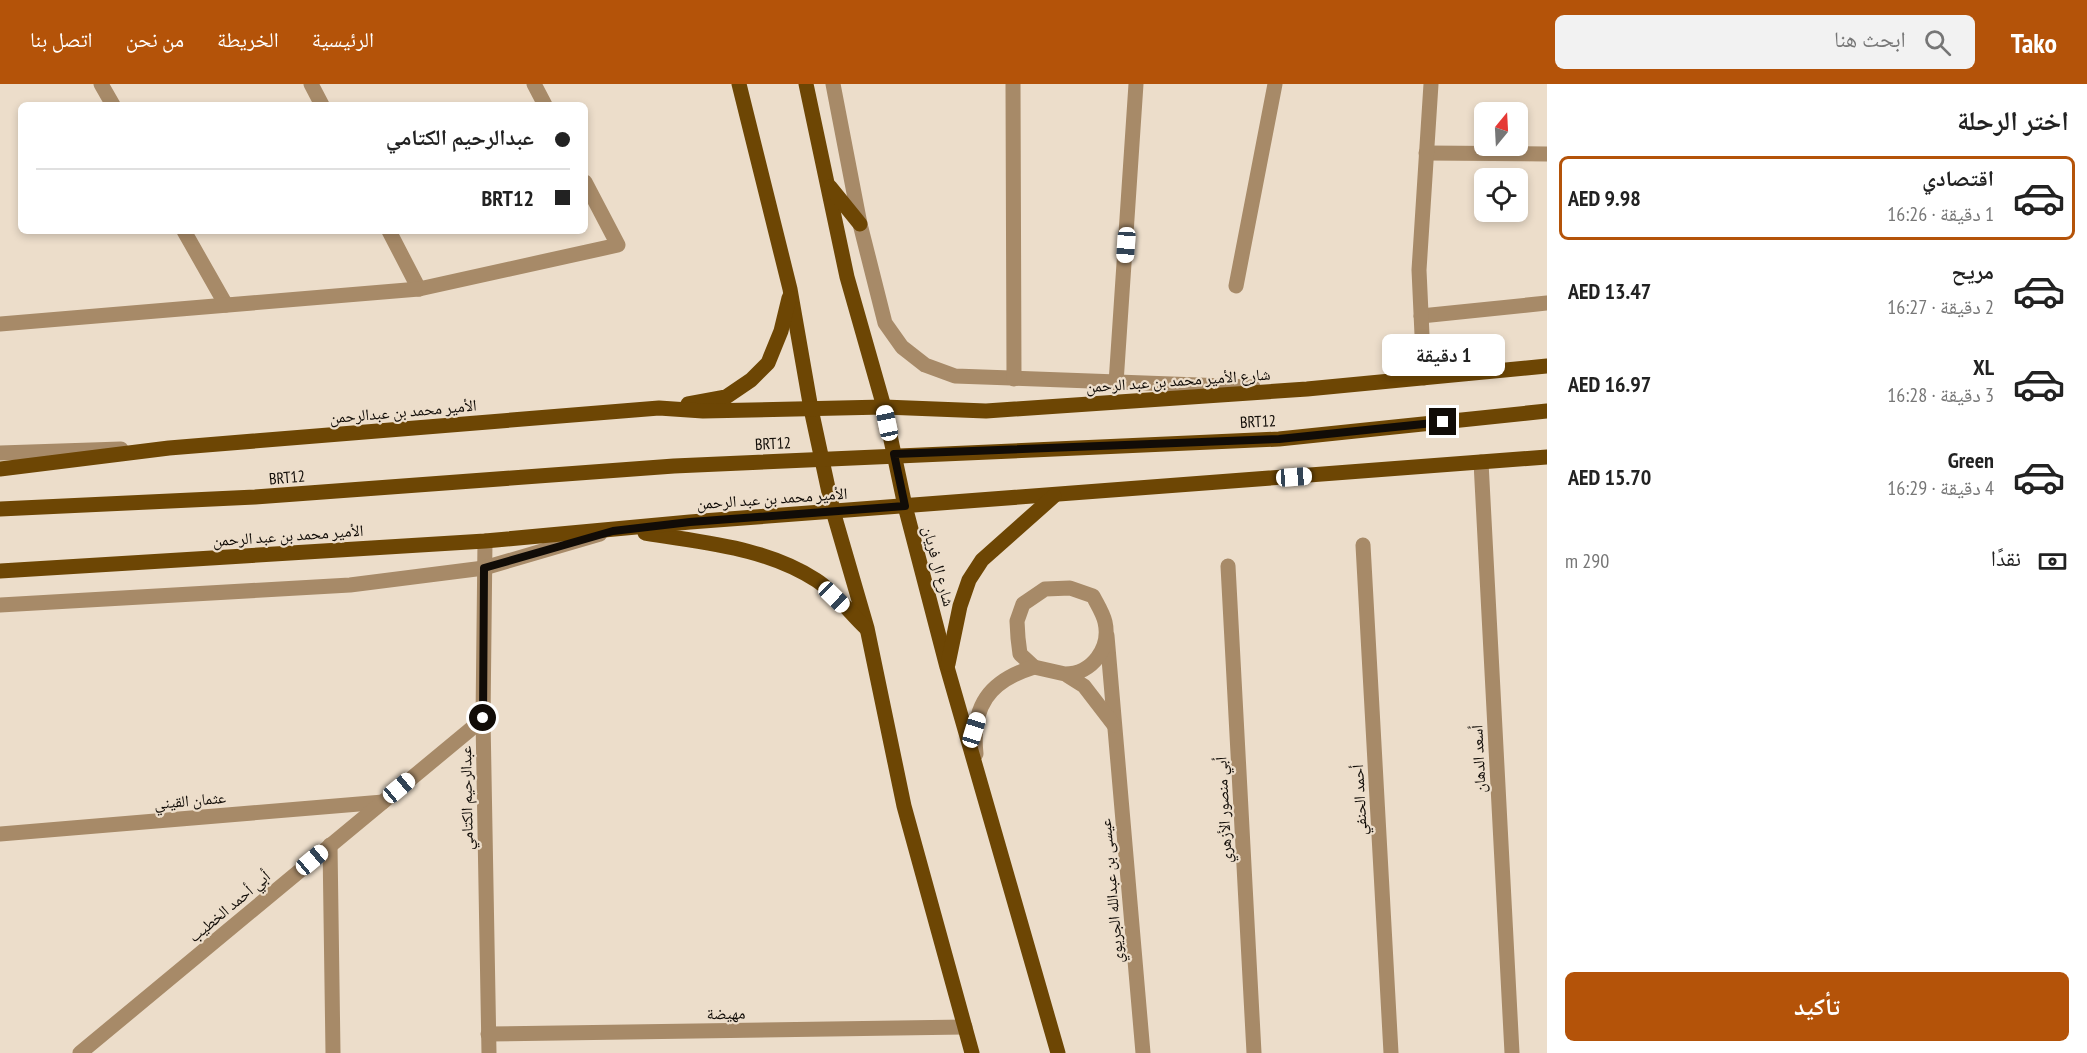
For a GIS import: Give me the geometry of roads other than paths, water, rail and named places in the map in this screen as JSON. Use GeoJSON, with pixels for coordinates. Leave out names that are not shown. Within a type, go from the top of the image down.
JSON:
{"type":"FeatureCollection","features":[{"type":"Feature","properties":{"kind":"main road"},"geometry":{"type":"LineString","coordinates":[[739,84],[790,289],[811,409],[833,511],[867,628],[904,806],[972,1053]]}},
{"type":"Feature","properties":{"kind":"main road","name":"شارع ال فريان"},"geometry":{"type":"LineString","coordinates":[[806,84],[847,277],[884,407],[905,506],[947,667],[1058,1053]]}},
{"type":"Feature","properties":{"kind":"main road"},"geometry":{"type":"LineString","coordinates":[[827,184],[860,224]]}},
{"type":"Feature","properties":{"kind":"main road"},"geometry":{"type":"LineString","coordinates":[[659,408],[726,397],[751,380],[768,363],[781,331],[790,289]]}},
{"type":"Feature","properties":{"kind":"main road","name":"شارع الأمير محمد بن عبد الرحمن"},"geometry":{"type":"LineString","coordinates":[[811,409],[884,407],[986,411],[1307,389],[1547,366]]}},
{"type":"Feature","properties":{"kind":"main road","name":"الأمير محمد بن عبدالرحمن"},"geometry":{"type":"LineString","coordinates":[[0,469],[169,448],[659,408],[703,411],[811,409]]}},
{"type":"Feature","properties":{"kind":"main road","name":"BRT12"},"geometry":{"type":"LineString","coordinates":[[0,509],[255,497],[496,477],[894,454],[1279,439],[1547,411]]}},
{"type":"Feature","properties":{"kind":"main road","name":"الأمير محمد بن عبد الرحمن"},"geometry":{"type":"LineString","coordinates":[[0,571],[485,541],[833,511],[1547,457]]}},
{"type":"Feature","properties":{"kind":"main road"},"geometry":{"type":"LineString","coordinates":[[947,667],[960,606],[969,580],[982,560],[1054,496]]}},
{"type":"Feature","properties":{"kind":"main road"},"geometry":{"type":"LineString","coordinates":[[619,530],[750,550],[782,562],[818,581],[867,628]]}},
{"type":"Feature","properties":{"kind":"street"},"geometry":{"type":"LineString","coordinates":[[101,84],[111,102]]}},
{"type":"Feature","properties":{"kind":"street"},"geometry":{"type":"LineString","coordinates":[[311,84],[320,102]]}},
{"type":"Feature","properties":{"kind":"street"},"geometry":{"type":"LineString","coordinates":[[534,84],[543,102]]}},
{"type":"Feature","properties":{"kind":"street"},"geometry":{"type":"LineString","coordinates":[[833,84],[860,224],[885,323],[902,347],[926,364],[956,376],[1307,389]]}},
{"type":"Feature","properties":{"kind":"street"},"geometry":{"type":"LineString","coordinates":[[1012,84],[1014,379]]}},
{"type":"Feature","properties":{"kind":"street"},"geometry":{"type":"LineString","coordinates":[[1116,382],[1136,84]]}},
{"type":"Feature","properties":{"kind":"street"},"geometry":{"type":"LineString","coordinates":[[1236,286],[1275,84]]}},
{"type":"Feature","properties":{"kind":"street"},"geometry":{"type":"LineString","coordinates":[[1424,378],[1419,270],[1431,84]]}},
{"type":"Feature","properties":{"kind":"street"},"geometry":{"type":"LineString","coordinates":[[1426,153],[1547,154]]}},
{"type":"Feature","properties":{"kind":"street"},"geometry":{"type":"LineString","coordinates":[[0,324],[419,289],[618,245],[588,188]]}},
{"type":"Feature","properties":{"kind":"street"},"geometry":{"type":"LineString","coordinates":[[186,234],[226,305]]}},
{"type":"Feature","properties":{"kind":"street"},"geometry":{"type":"LineString","coordinates":[[391,234],[419,289]]}},
{"type":"Feature","properties":{"kind":"street"},"geometry":{"type":"LineString","coordinates":[[1421,316],[1547,303]]}},
{"type":"Feature","properties":{"kind":"street"},"geometry":{"type":"LineString","coordinates":[[0,453],[169,448]]}},
{"type":"Feature","properties":{"kind":"street","name":"أسعد الدهان"},"geometry":{"type":"LineString","coordinates":[[1480,462],[1512,1053]]}},
{"type":"Feature","properties":{"kind":"street"},"geometry":{"type":"LineString","coordinates":[[0,605],[350,585],[484,568],[619,530]]}},
{"type":"Feature","properties":{"kind":"street"},"geometry":{"type":"LineString","coordinates":[[484,568],[485,541]]}},
{"type":"Feature","properties":{"kind":"street","name":"أحمد الحنفي"},"geometry":{"type":"LineString","coordinates":[[1363,545],[1391,1053]]}},
{"type":"Feature","properties":{"kind":"street","name":"أبي منصور الأزهري"},"geometry":{"type":"LineString","coordinates":[[1228,566],[1254,1053]]}},
{"type":"Feature","properties":{"kind":"street","name":"عبدالرحيم الكتامي"},"geometry":{"type":"LineString","coordinates":[[484,568],[483,718],[489,1053]]}},
{"type":"Feature","properties":{"kind":"street"},"geometry":{"type":"LineString","coordinates":[[1070,588],[1093,596],[1105,620],[1107,636],[1093,663],[1082,672],[1065,674],[1034,667],[1020,654],[1017,621],[1023,604],[1045,589],[1070,588]]}},
{"type":"Feature","properties":{"kind":"street","name":"عيسى بن عبدالله الجريوي"},"geometry":{"type":"LineString","coordinates":[[1107,636],[1143,1053]]}},
{"type":"Feature","properties":{"kind":"street"},"geometry":{"type":"LineString","coordinates":[[979,777],[974,730],[981,705],[992,689],[1012,674],[1034,667]]}},
{"type":"Feature","properties":{"kind":"street"},"geometry":{"type":"LineString","coordinates":[[1065,674],[1084,686],[1114,726]]}},
{"type":"Feature","properties":{"kind":"street","name":"أبي أحمد الخطيب"},"geometry":{"type":"LineString","coordinates":[[80,1053],[483,718]]}},
{"type":"Feature","properties":{"kind":"street","name":"عثمان القيني"},"geometry":{"type":"LineString","coordinates":[[0,834],[383,802]]}},
{"type":"Feature","properties":{"kind":"street"},"geometry":{"type":"LineString","coordinates":[[330,845],[333,1053]]}},
{"type":"Feature","properties":{"kind":"street","name":"مهيضة"},"geometry":{"type":"LineString","coordinates":[[489,1034],[965,1028]]}}]}
